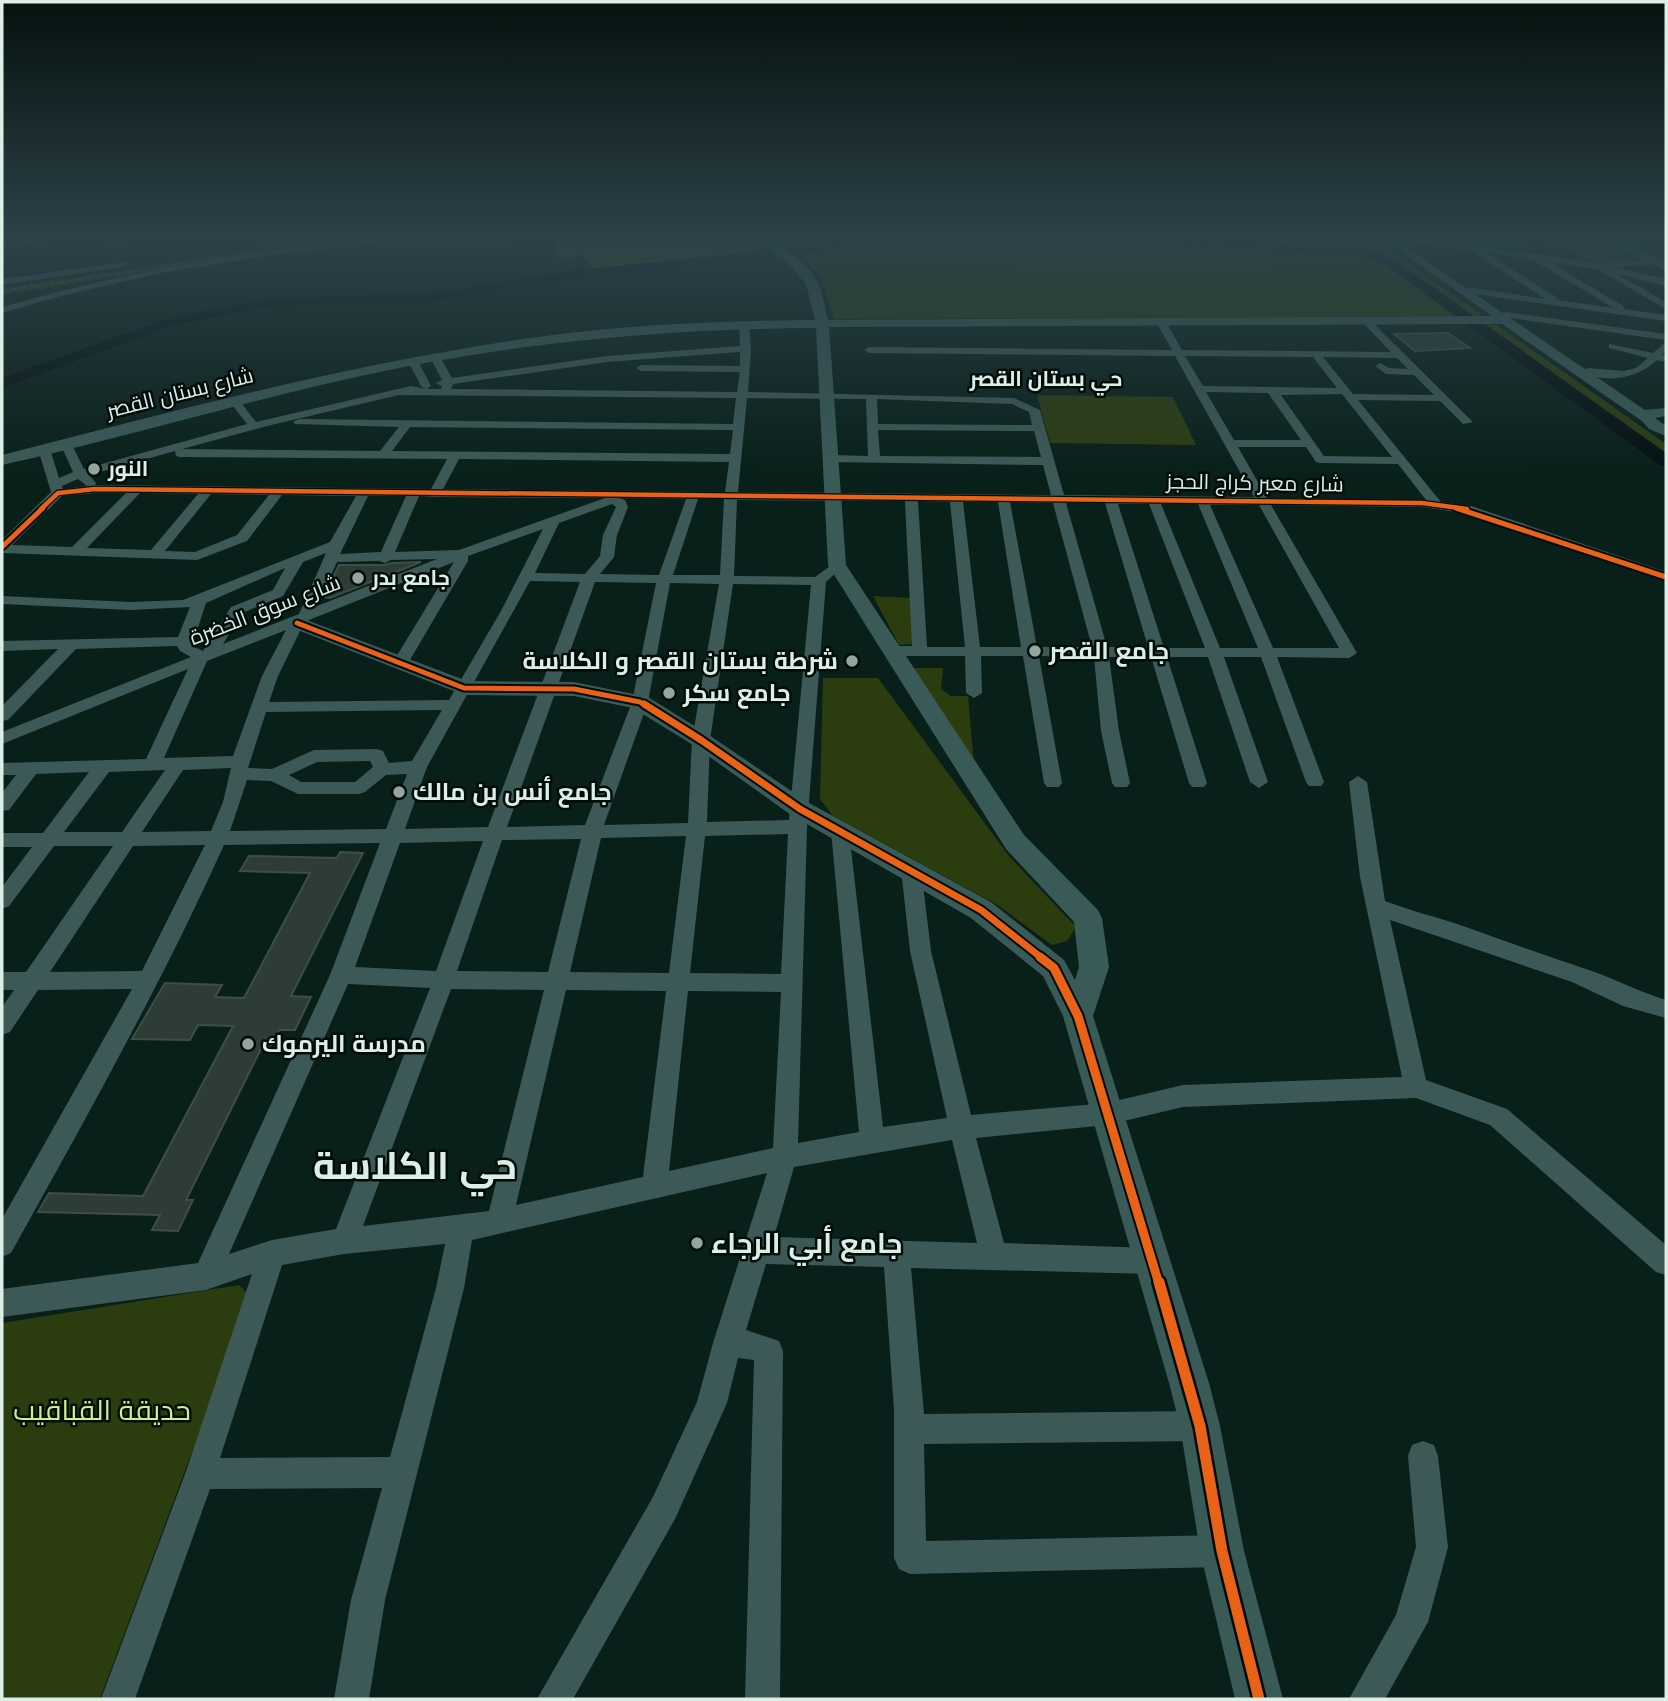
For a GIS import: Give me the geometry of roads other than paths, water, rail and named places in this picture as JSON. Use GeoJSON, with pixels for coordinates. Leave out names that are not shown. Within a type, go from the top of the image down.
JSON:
{"type":"FeatureCollection","features":[{"type":"Feature","properties":{"kind":"main road"},"geometry":{"type":"LineString","coordinates":[[820,315],[831,459],[828,573],[891,651],[1015,842],[1088,918],[1094,967],[1078,1016]]}},
{"type":"Feature","properties":{"kind":"main road"},"geometry":{"type":"LineString","coordinates":[[1495,315],[1657,414],[1664,431]]}},
{"type":"Feature","properties":{"kind":"main road"},"geometry":{"type":"LineString","coordinates":[[1496,315],[1657,414]]}},
{"type":"Feature","properties":{"kind":"main road","name":"شارع بستان القصر"},"geometry":{"type":"LineString","coordinates":[[2,460],[234,401],[413,360],[593,334],[744,324],[1499,318]]}},
{"type":"Feature","properties":{"kind":"street"},"geometry":{"type":"LineString","coordinates":[[1646,315],[1666,318]]}},
{"type":"Feature","properties":{"kind":"street"},"geometry":{"type":"LineString","coordinates":[[1499,318],[1666,337]]}},
{"type":"Feature","properties":{"kind":"street"},"geometry":{"type":"LineString","coordinates":[[1366,321],[1468,422]]}},
{"type":"Feature","properties":{"kind":"street"},"geometry":{"type":"LineString","coordinates":[[891,651],[1349,653],[1161,322]]}},
{"type":"Feature","properties":{"kind":"street"},"geometry":{"type":"LineString","coordinates":[[654,1187],[698,817],[701,740],[727,580],[731,496],[745,369],[744,324]]}},
{"type":"Feature","properties":{"kind":"street"},"geometry":{"type":"LineString","coordinates":[[1588,371],[1628,375],[1641,372],[1661,358],[1666,345]]}},
{"type":"Feature","properties":{"kind":"street"},"geometry":{"type":"LineString","coordinates":[[1612,346],[1661,358]]}},
{"type":"Feature","properties":{"kind":"street"},"geometry":{"type":"LineString","coordinates":[[400,392],[447,387],[543,367],[607,359],[746,349]]}},
{"type":"Feature","properties":{"kind":"street"},"geometry":{"type":"LineString","coordinates":[[869,350],[1400,355]]}},
{"type":"Feature","properties":{"kind":"street"},"geometry":{"type":"LineString","coordinates":[[1316,355],[1322,367],[1348,394],[1436,504]]}},
{"type":"Feature","properties":{"kind":"street"},"geometry":{"type":"LineString","coordinates":[[435,356],[447,387]]}},
{"type":"Feature","properties":{"kind":"street"},"geometry":{"type":"LineString","coordinates":[[413,360],[426,386]]}},
{"type":"Feature","properties":{"kind":"street"},"geometry":{"type":"LineString","coordinates":[[1322,367],[1380,366],[1386,371],[1414,369]]}},
{"type":"Feature","properties":{"kind":"street"},"geometry":{"type":"LineString","coordinates":[[543,367],[745,369]]}},
{"type":"Feature","properties":{"kind":"street"},"geometry":{"type":"LineString","coordinates":[[2,548],[57,488],[80,474],[268,422],[426,386],[447,387],[557,409],[739,426]]}},
{"type":"Feature","properties":{"kind":"street"},"geometry":{"type":"LineString","coordinates":[[1198,389],[1443,398]]}},
{"type":"Feature","properties":{"kind":"street"},"geometry":{"type":"LineString","coordinates":[[1275,390],[1273,392],[1323,460],[1402,461]]}},
{"type":"Feature","properties":{"kind":"street"},"geometry":{"type":"LineString","coordinates":[[134,458],[177,453],[455,456],[502,440],[557,409],[743,397],[1014,401],[1034,410],[1050,461],[1101,652],[1110,731],[1121,783]]}},
{"type":"Feature","properties":{"kind":"street"},"geometry":{"type":"LineString","coordinates":[[872,397],[874,460]]}},
{"type":"Feature","properties":{"kind":"street"},"geometry":{"type":"LineString","coordinates":[[234,401],[254,426]]}},
{"type":"Feature","properties":{"kind":"street"},"geometry":{"type":"LineString","coordinates":[[268,422],[408,422],[502,440],[736,458]]}},
{"type":"Feature","properties":{"kind":"street"},"geometry":{"type":"LineString","coordinates":[[383,456],[408,422]]}},
{"type":"Feature","properties":{"kind":"street"},"geometry":{"type":"LineString","coordinates":[[874,427],[940,444],[1050,461]]}},
{"type":"Feature","properties":{"kind":"street"},"geometry":{"type":"LineString","coordinates":[[831,459],[874,460],[940,444],[1040,428]]}},
{"type":"Feature","properties":{"kind":"street"},"geometry":{"type":"LineString","coordinates":[[66,443],[80,474],[95,489]]}},
{"type":"Feature","properties":{"kind":"street"},"geometry":{"type":"LineString","coordinates":[[1228,443],[1309,444]]}},
{"type":"Feature","properties":{"kind":"street"},"geometry":{"type":"LineString","coordinates":[[44,449],[57,488]]}},
{"type":"Feature","properties":{"kind":"street"},"geometry":{"type":"LineString","coordinates":[[435,493],[455,456]]}},
{"type":"Feature","properties":{"kind":"street","name":"شارع معبر كراج الحجز"},"geometry":{"type":"LineString","coordinates":[[57,488],[617,497],[911,496],[1436,504],[1466,509],[1666,577]]}},
{"type":"Feature","properties":{"kind":"street"},"geometry":{"type":"LineString","coordinates":[[75,552],[136,490]]}},
{"type":"Feature","properties":{"kind":"street"},"geometry":{"type":"LineString","coordinates":[[154,556],[207,491]]}},
{"type":"Feature","properties":{"kind":"street"},"geometry":{"type":"LineString","coordinates":[[2,548],[154,556],[197,555],[242,538],[278,492]]}},
{"type":"Feature","properties":{"kind":"street"},"geometry":{"type":"LineString","coordinates":[[2,1244],[149,980],[218,836],[270,676],[302,619],[365,492]]}},
{"type":"Feature","properties":{"kind":"street"},"geometry":{"type":"LineString","coordinates":[[385,559],[414,493]]}},
{"type":"Feature","properties":{"kind":"street"},"geometry":{"type":"LineString","coordinates":[[499,1222],[593,830],[640,702],[664,580],[693,496]]}},
{"type":"Feature","properties":{"kind":"street"},"geometry":{"type":"LineString","coordinates":[[911,496],[920,651]]}},
{"type":"Feature","properties":{"kind":"street"},"geometry":{"type":"LineString","coordinates":[[344,1241],[417,1056],[495,832],[589,578],[607,557],[610,535],[622,507],[617,497]]}},
{"type":"Feature","properties":{"kind":"street","name":"شارع سوق الخضرة"},"geometry":{"type":"LineString","coordinates":[[2,737],[461,554],[617,497]]}},
{"type":"Feature","properties":{"kind":"street"},"geometry":{"type":"LineString","coordinates":[[956,497],[973,651],[974,693]]}},
{"type":"Feature","properties":{"kind":"street"},"geometry":{"type":"LineString","coordinates":[[1003,497],[1053,783]]}},
{"type":"Feature","properties":{"kind":"street"},"geometry":{"type":"LineString","coordinates":[[1110,499],[1198,783]]}},
{"type":"Feature","properties":{"kind":"street"},"geometry":{"type":"LineString","coordinates":[[1153,499],[1214,652],[1259,782]]}},
{"type":"Feature","properties":{"kind":"street"},"geometry":{"type":"LineString","coordinates":[[1202,500],[1266,652],[1315,782]]}},
{"type":"Feature","properties":{"kind":"street"},"geometry":{"type":"LineString","coordinates":[[206,1276],[341,975],[418,767],[554,521]]}},
{"type":"Feature","properties":{"kind":"street"},"geometry":{"type":"LineString","coordinates":[[2,600],[163,606],[200,600],[242,580],[298,559],[334,552],[385,559],[461,554],[461,561],[401,662]]}},
{"type":"Feature","properties":{"kind":"street"},"geometry":{"type":"LineString","coordinates":[[152,765],[205,655],[236,610],[278,593],[298,559]]}},
{"type":"Feature","properties":{"kind":"street"},"geometry":{"type":"LineString","coordinates":[[525,577],[727,580],[828,573],[799,818],[785,1157],[727,1343],[712,1403],[664,1508],[554,1699]]}},
{"type":"Feature","properties":{"kind":"street"},"geometry":{"type":"LineString","coordinates":[[200,600],[184,641],[185,648],[205,655]]}},
{"type":"Feature","properties":{"kind":"street"},"geometry":{"type":"LineString","coordinates":[[302,619],[401,662],[459,696]]}},
{"type":"Feature","properties":{"kind":"street"},"geometry":{"type":"LineString","coordinates":[[5,650],[184,641]]}},
{"type":"Feature","properties":{"kind":"street"},"geometry":{"type":"LineString","coordinates":[[2,716],[71,645]]}},
{"type":"Feature","properties":{"kind":"street"},"geometry":{"type":"LineString","coordinates":[[258,707],[547,689],[574,690],[640,702],[701,740],[799,818],[840,831],[981,910],[1054,968],[1078,1016],[1200,1426],[1222,1551],[1259,1699]]}},
{"type":"Feature","properties":{"kind":"street"},"geometry":{"type":"LineString","coordinates":[[2,748],[61,715]]}},
{"type":"Feature","properties":{"kind":"street"},"geometry":{"type":"LineString","coordinates":[[274,775],[314,756],[377,755],[382,769]]}},
{"type":"Feature","properties":{"kind":"street"},"geometry":{"type":"LineString","coordinates":[[2,769],[178,764],[240,768],[274,775],[298,788],[359,788],[382,769],[418,767]]}},
{"type":"Feature","properties":{"kind":"street"},"geometry":{"type":"LineString","coordinates":[[2,1025],[178,764]]}},
{"type":"Feature","properties":{"kind":"street"},"geometry":{"type":"LineString","coordinates":[[2,901],[103,767]]}},
{"type":"Feature","properties":{"kind":"street"},"geometry":{"type":"LineString","coordinates":[[2,805],[30,769]]}},
{"type":"Feature","properties":{"kind":"street"},"geometry":{"type":"LineString","coordinates":[[1358,782],[1370,877],[1416,1087]]}},
{"type":"Feature","properties":{"kind":"street"},"geometry":{"type":"LineString","coordinates":[[2,840],[393,836],[695,828],[799,818]]}},
{"type":"Feature","properties":{"kind":"street"},"geometry":{"type":"LineString","coordinates":[[840,831],[872,1141]]}},
{"type":"Feature","properties":{"kind":"street"},"geometry":{"type":"LineString","coordinates":[[911,869],[912,904],[920,950],[960,1128],[994,1256]]}},
{"type":"Feature","properties":{"kind":"street"},"geometry":{"type":"LineString","coordinates":[[1377,906],[1416,922],[1457,932],[1506,952],[1579,975],[1631,999],[1666,1009]]}},
{"type":"Feature","properties":{"kind":"street"},"geometry":{"type":"LineString","coordinates":[[341,975],[792,984]]}},
{"type":"Feature","properties":{"kind":"street"},"geometry":{"type":"LineString","coordinates":[[2,981],[149,980]]}},
{"type":"Feature","properties":{"kind":"street"},"geometry":{"type":"LineString","coordinates":[[2,1303],[206,1276],[272,1253],[344,1241],[461,1229],[499,1222],[785,1157],[872,1141],[960,1128],[1108,1114],[1183,1096],[1416,1087],[1498,1117],[1666,1262]]}},
{"type":"Feature","properties":{"kind":"street"},"geometry":{"type":"LineString","coordinates":[[352,1699],[368,1600],[450,1288],[461,1229]]}},
{"type":"Feature","properties":{"kind":"street"},"geometry":{"type":"LineString","coordinates":[[757,1250],[1152,1261]]}},
{"type":"Feature","properties":{"kind":"street"},"geometry":{"type":"LineString","coordinates":[[118,1699],[200,1474],[272,1253]]}},
{"type":"Feature","properties":{"kind":"street"},"geometry":{"type":"LineString","coordinates":[[896,1254],[908,1429],[910,1558],[1222,1551]]}},
{"type":"Feature","properties":{"kind":"street"},"geometry":{"type":"LineString","coordinates":[[727,1343],[750,1344],[769,1351],[763,1699]]}},
{"type":"Feature","properties":{"kind":"street"},"geometry":{"type":"LineString","coordinates":[[908,1429],[1200,1426]]}},
{"type":"Feature","properties":{"kind":"street"},"geometry":{"type":"LineString","coordinates":[[1366,1699],[1411,1622],[1432,1547],[1423,1456]]}},
{"type":"Feature","properties":{"kind":"street"},"geometry":{"type":"LineString","coordinates":[[200,1474],[403,1472]]}},
{"type":"Feature","properties":{"kind":"waterway"},"geometry":{"type":"LineString","coordinates":[[2,383],[172,322],[205,315]]}},
{"type":"Feature","properties":{"kind":"waterway"},"geometry":{"type":"LineString","coordinates":[[1464,315],[1666,461]]}},
{"type":"Feature","properties":{"kind":"place","name":"النور"},"geometry":{"type":"Point","coordinates":[94,469]}},
{"type":"Feature","properties":{"kind":"place","name":"جامع بدر"},"geometry":{"type":"Point","coordinates":[358,578]}},
{"type":"Feature","properties":{"kind":"place","name":"جامع القصر"},"geometry":{"type":"Point","coordinates":[1035,651]}},
{"type":"Feature","properties":{"kind":"place","name":"شرطة بستان القصر و الكلاسة"},"geometry":{"type":"Point","coordinates":[852,661]}},
{"type":"Feature","properties":{"kind":"place","name":"جامع سكر"},"geometry":{"type":"Point","coordinates":[669,693]}},
{"type":"Feature","properties":{"kind":"place","name":"جامع أنس بن مالك"},"geometry":{"type":"Point","coordinates":[399,792]}},
{"type":"Feature","properties":{"kind":"place","name":"مدرسة اليرموك"},"geometry":{"type":"Point","coordinates":[248,1044]}},
{"type":"Feature","properties":{"kind":"place","name":"جامع أبي الرجاء"},"geometry":{"type":"Point","coordinates":[697,1243]}},
{"type":"Feature","properties":{"kind":"district","name":"حي بستان القصر"},"geometry":{"type":"Point","coordinates":[1046,379]}},
{"type":"Feature","properties":{"kind":"district","name":"حي الكلاسة"},"geometry":{"type":"Point","coordinates":[415,1166]}},
{"type":"Feature","properties":{"kind":"park label","name":"حديقة القباقيب"},"geometry":{"type":"Point","coordinates":[102,1410]}}]}
